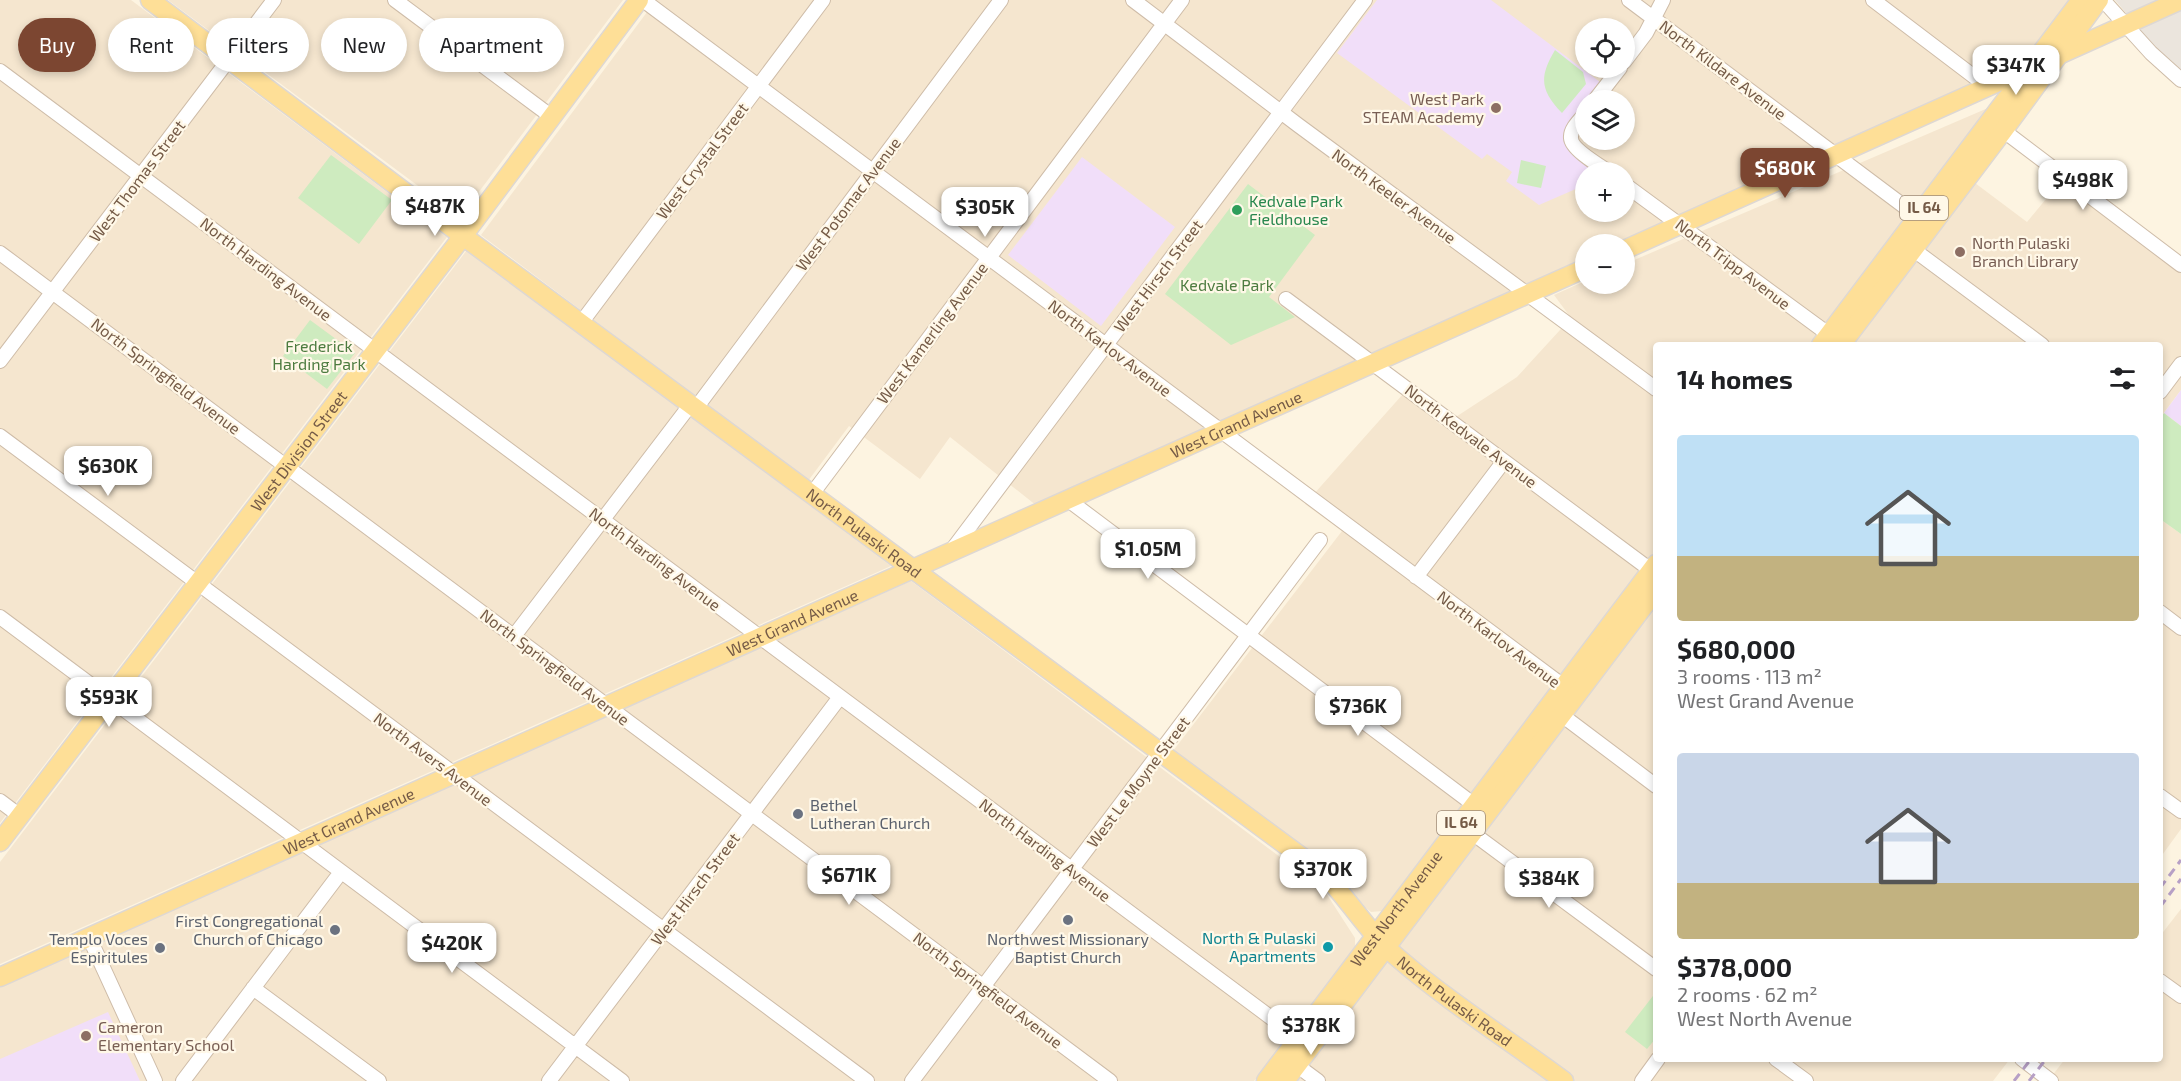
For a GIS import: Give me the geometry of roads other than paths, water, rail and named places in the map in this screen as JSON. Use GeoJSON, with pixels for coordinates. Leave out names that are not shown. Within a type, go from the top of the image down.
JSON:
{"type":"FeatureCollection","features":[{"type":"Feature","properties":{"kind":"main road","name":"North Pulaski Road"},"geometry":{"type":"LineString","coordinates":[[150,0],[206,43]]}},
{"type":"Feature","properties":{"kind":"main road","name":"West Division Street"},"geometry":{"type":"LineString","coordinates":[[0,842],[641,0]]}},
{"type":"Feature","properties":{"kind":"main road","name":"IL 64"},"geometry":{"type":"LineString","coordinates":[[1997,126],[2027,71],[2081,0]]}},
{"type":"Feature","properties":{"kind":"main road","name":"IL 64"},"geometry":{"type":"LineString","coordinates":[[1833,342],[1997,126],[2058,57],[2102,0]]}},
{"type":"Feature","properties":{"kind":"main road"},"geometry":{"type":"LineString","coordinates":[[1635,245],[2181,0]]}},
{"type":"Feature","properties":{"kind":"main road","name":"North Pulaski Road"},"geometry":{"type":"LineString","coordinates":[[245,72],[1322,872],[1381,941],[1405,963],[1564,1081]]}},
{"type":"Feature","properties":{"kind":"main road","name":"West Grand Avenue"},"geometry":{"type":"LineString","coordinates":[[0,977],[1575,273]]}},
{"type":"Feature","properties":{"kind":"main road","name":"West North Avenue"},"geometry":{"type":"LineString","coordinates":[[1266,1081],[1291,1061],[1555,711],[1649,596],[1653,575]]}},
{"type":"Feature","properties":{"kind":"main road","name":"West North Avenue"},"geometry":{"type":"LineString","coordinates":[[1286,1081],[1291,1061]]}},
{"type":"Feature","properties":{"kind":"street","name":"West Thomas Street"},"geometry":{"type":"LineString","coordinates":[[260,18],[274,0]]}},
{"type":"Feature","properties":{"kind":"street"},"geometry":{"type":"LineString","coordinates":[[395,0],[552,117]]}},
{"type":"Feature","properties":{"kind":"street","name":"North Karlov Avenue"},"geometry":{"type":"LineString","coordinates":[[641,0],[1570,692]]}},
{"type":"Feature","properties":{"kind":"street","name":"West Crystal Street"},"geometry":{"type":"LineString","coordinates":[[581,323],[823,0]]}},
{"type":"Feature","properties":{"kind":"street","name":"West Potomac Avenue"},"geometry":{"type":"LineString","coordinates":[[514,636],[694,406],[1001,0]]}},
{"type":"Feature","properties":{"kind":"street","name":"North Keeler Avenue"},"geometry":{"type":"LineString","coordinates":[[1133,0],[1653,387]]}},
{"type":"Feature","properties":{"kind":"street","name":"West Kamerling Avenue"},"geometry":{"type":"LineString","coordinates":[[812,494],[1182,0]]}},
{"type":"Feature","properties":{"kind":"street","name":"West Hirsch Street"},"geometry":{"type":"LineString","coordinates":[[951,552],[1365,0]]}},
{"type":"Feature","properties":{"kind":"street","name":"North Kildare Avenue"},"geometry":{"type":"LineString","coordinates":[[1629,0],[1925,222]]}},
{"type":"Feature","properties":{"kind":"street"},"geometry":{"type":"LineString","coordinates":[[1635,48],[1646,33],[1663,0]]}},
{"type":"Feature","properties":{"kind":"street"},"geometry":{"type":"LineString","coordinates":[[1873,0],[1989,88]]}},
{"type":"Feature","properties":{"kind":"street"},"geometry":{"type":"LineString","coordinates":[[2102,0],[2167,69],[2181,80]]}},
{"type":"Feature","properties":{"kind":"street","name":"North Harding Avenue"},"geometry":{"type":"LineString","coordinates":[[0,71],[1305,1043]]}},
{"type":"Feature","properties":{"kind":"street","name":"West Thomas Street"},"geometry":{"type":"LineString","coordinates":[[0,361],[220,72]]}},
{"type":"Feature","properties":{"kind":"street"},"geometry":{"type":"LineString","coordinates":[[1603,90],[1612,78]]}},
{"type":"Feature","properties":{"kind":"street"},"geometry":{"type":"LineString","coordinates":[[1575,126],[1571,138],[1575,148]]}},
{"type":"Feature","properties":{"kind":"street"},"geometry":{"type":"LineString","coordinates":[[1997,126],[2181,265]]}},
{"type":"Feature","properties":{"kind":"street"},"geometry":{"type":"LineString","coordinates":[[1578,150],[1596,162]]}},
{"type":"Feature","properties":{"kind":"street","name":"North Tripp Avenue"},"geometry":{"type":"LineString","coordinates":[[1635,192],[1682,225],[1833,342]]}},
{"type":"Feature","properties":{"kind":"street"},"geometry":{"type":"LineString","coordinates":[[1907,245],[2038,342]]}},
{"type":"Feature","properties":{"kind":"street","name":"North Springfield Avenue"},"geometry":{"type":"LineString","coordinates":[[0,253],[1110,1081]]}},
{"type":"Feature","properties":{"kind":"street","name":"North Kedvale Avenue"},"geometry":{"type":"LineString","coordinates":[[1286,299],[1653,569]]}},
{"type":"Feature","properties":{"kind":"street"},"geometry":{"type":"LineString","coordinates":[[2163,388],[2181,364]]}},
{"type":"Feature","properties":{"kind":"street","name":"North Avers Avenue"},"geometry":{"type":"LineString","coordinates":[[0,436],[867,1081]]}},
{"type":"Feature","properties":{"kind":"street"},"geometry":{"type":"LineString","coordinates":[[1416,577],[1504,460]]}},
{"type":"Feature","properties":{"kind":"street"},"geometry":{"type":"LineString","coordinates":[[1067,499],[1481,810]]}},
{"type":"Feature","properties":{"kind":"street","name":"West Le Moyne Street"},"geometry":{"type":"LineString","coordinates":[[912,1081],[1320,540]]}},
{"type":"Feature","properties":{"kind":"street"},"geometry":{"type":"LineString","coordinates":[[2163,614],[2181,628]]}},
{"type":"Feature","properties":{"kind":"street"},"geometry":{"type":"LineString","coordinates":[[0,617],[622,1081]]}},
{"type":"Feature","properties":{"kind":"street","name":"West Hirsch Street"},"geometry":{"type":"LineString","coordinates":[[549,1081],[840,697]]}},
{"type":"Feature","properties":{"kind":"street"},"geometry":{"type":"LineString","coordinates":[[1555,711],[1653,784]]}},
{"type":"Feature","properties":{"kind":"street"},"geometry":{"type":"LineString","coordinates":[[2163,798],[2181,811]]}},
{"type":"Feature","properties":{"kind":"street"},"geometry":{"type":"LineString","coordinates":[[0,801],[20,816]]}},
{"type":"Feature","properties":{"kind":"street"},"geometry":{"type":"LineString","coordinates":[[1467,828],[1653,967]]}},
{"type":"Feature","properties":{"kind":"street"},"geometry":{"type":"LineString","coordinates":[[183,1081],[341,872]]}},
{"type":"Feature","properties":{"kind":"street"},"geometry":{"type":"LineString","coordinates":[[89,937],[155,1081]]}},
{"type":"Feature","properties":{"kind":"street"},"geometry":{"type":"LineString","coordinates":[[2163,983],[2181,996]]}},
{"type":"Feature","properties":{"kind":"street"},"geometry":{"type":"LineString","coordinates":[[253,988],[378,1081]]}},
{"type":"Feature","properties":{"kind":"street"},"geometry":{"type":"LineString","coordinates":[[1291,1061],[1318,1081]]}},
{"type":"Feature","properties":{"kind":"street"},"geometry":{"type":"LineString","coordinates":[[1642,1081],[1656,1062]]}},
{"type":"Feature","properties":{"kind":"street"},"geometry":{"type":"LineString","coordinates":[[1780,1062],[1806,1081]]}},
{"type":"Feature","properties":{"kind":"street"},"geometry":{"type":"LineString","coordinates":[[2026,1062],[2051,1081]]}},
{"type":"Feature","properties":{"kind":"railway"},"geometry":{"type":"LineString","coordinates":[[2163,884],[2181,860]]}},
{"type":"Feature","properties":{"kind":"railway"},"geometry":{"type":"LineString","coordinates":[[2163,903],[2181,879]]}},
{"type":"Feature","properties":{"kind":"railway"},"geometry":{"type":"LineString","coordinates":[[2014,1081],[2029,1062]]}},
{"type":"Feature","properties":{"kind":"railway"},"geometry":{"type":"LineString","coordinates":[[2029,1081],[2044,1062]]}},
{"type":"Feature","properties":{"kind":"place","name":"West Park STEAM Academy"},"geometry":{"type":"Point","coordinates":[1496,108]}},
{"type":"Feature","properties":{"kind":"place","name":"Kedvale Park Fieldhouse"},"geometry":{"type":"Point","coordinates":[1237,210]}},
{"type":"Feature","properties":{"kind":"place","name":"North Pulaski Branch Library"},"geometry":{"type":"Point","coordinates":[1960,252]}},
{"type":"Feature","properties":{"kind":"place","name":"Bethel Lutheran Church"},"geometry":{"type":"Point","coordinates":[798,814]}},
{"type":"Feature","properties":{"kind":"place","name":"Northwest Missionary Baptist Church"},"geometry":{"type":"Point","coordinates":[1068,920]}},
{"type":"Feature","properties":{"kind":"place","name":"First Congregational Church of Chicago"},"geometry":{"type":"Point","coordinates":[335,930]}},
{"type":"Feature","properties":{"kind":"place","name":"North & Pulaski Apartments"},"geometry":{"type":"Point","coordinates":[1328,947]}},
{"type":"Feature","properties":{"kind":"place","name":"Templo Voces Espiritules"},"geometry":{"type":"Point","coordinates":[160,948]}},
{"type":"Feature","properties":{"kind":"place","name":"Cameron Elementary School"},"geometry":{"type":"Point","coordinates":[86,1036]}},
{"type":"Feature","properties":{"kind":"park label","name":"Kedvale Park"},"geometry":{"type":"Point","coordinates":[1227,285]}},
{"type":"Feature","properties":{"kind":"park label","name":"Frederick Harding Park"},"geometry":{"type":"Point","coordinates":[319,355]}}]}
